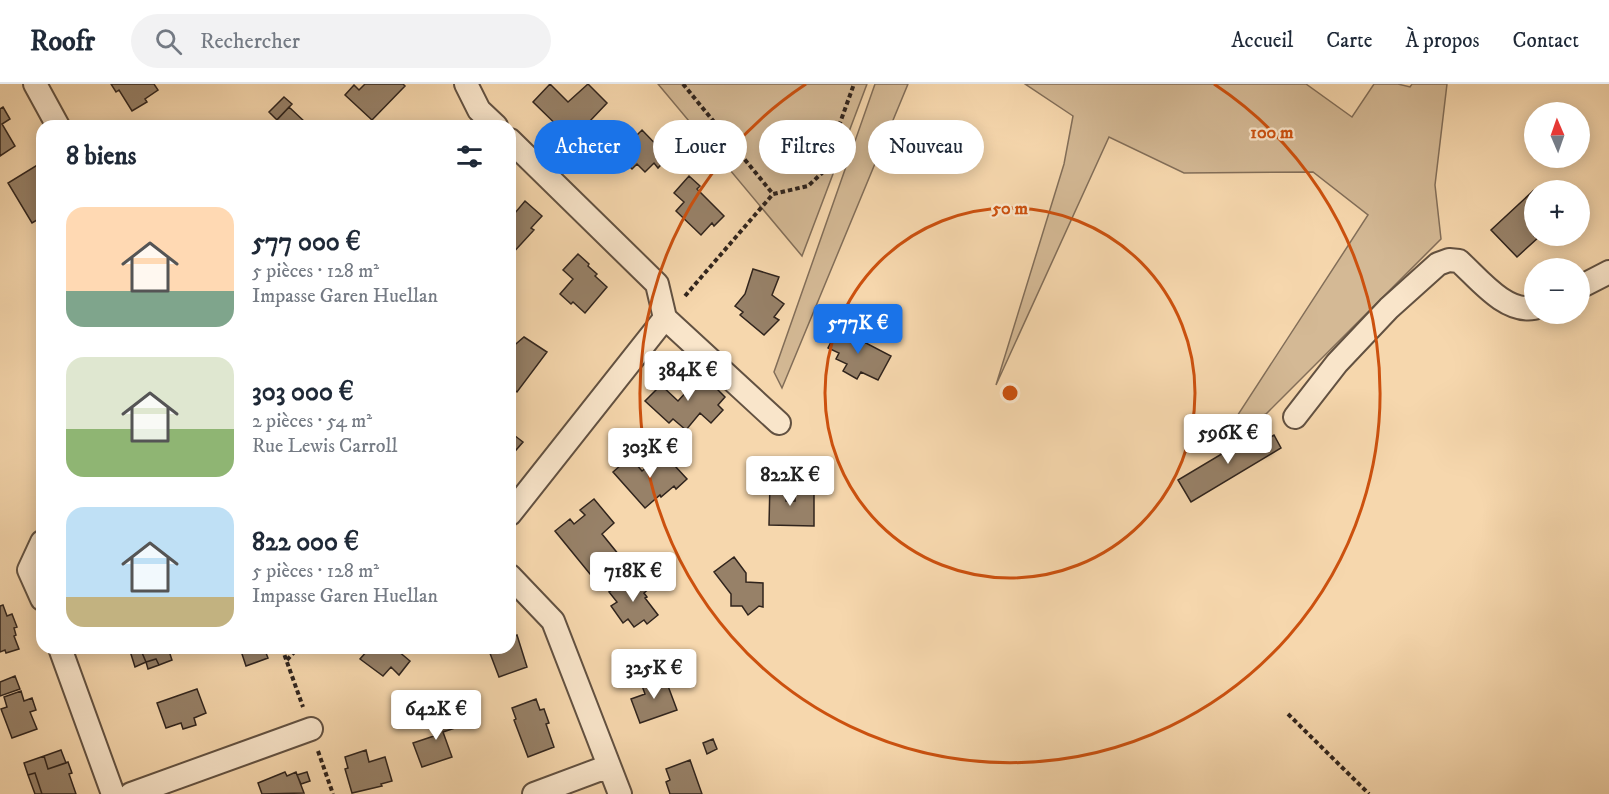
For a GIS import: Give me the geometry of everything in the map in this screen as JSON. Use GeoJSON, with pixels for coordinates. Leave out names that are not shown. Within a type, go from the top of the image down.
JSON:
{"type":"FeatureCollection","features":[{"type":"Feature","properties":{"kind":"street"},"geometry":{"type":"LineString","coordinates":[[35,84],[55,120]]}},
{"type":"Feature","properties":{"kind":"street"},"geometry":{"type":"LineString","coordinates":[[466,84],[479,110],[490,120]]}},
{"type":"Feature","properties":{"kind":"street"},"geometry":{"type":"LineString","coordinates":[[516,146],[657,284],[665,318],[779,423]]}},
{"type":"Feature","properties":{"kind":"street"},"geometry":{"type":"LineString","coordinates":[[1295,417],[1337,363],[1389,308],[1438,264],[1449,260],[1459,261],[1507,305],[1524,309]]}},
{"type":"Feature","properties":{"kind":"street"},"geometry":{"type":"LineString","coordinates":[[1590,282],[1609,272]]}},
{"type":"Feature","properties":{"kind":"street"},"geometry":{"type":"LineString","coordinates":[[516,506],[665,318]]}},
{"type":"Feature","properties":{"kind":"street"},"geometry":{"type":"LineString","coordinates":[[36,555],[29,570],[36,586]]}},
{"type":"Feature","properties":{"kind":"street"},"geometry":{"type":"LineString","coordinates":[[516,582],[553,621],[620,794]]}},
{"type":"Feature","properties":{"kind":"street"},"geometry":{"type":"LineString","coordinates":[[62,654],[113,794]]}},
{"type":"Feature","properties":{"kind":"street"},"geometry":{"type":"LineString","coordinates":[[131,794],[311,730]]}},
{"type":"Feature","properties":{"kind":"street"},"geometry":{"type":"LineString","coordinates":[[534,794],[609,766]]}},
{"type":"Feature","properties":{"kind":"path"},"geometry":{"type":"LineString","coordinates":[[682,84],[773,195]]}},
{"type":"Feature","properties":{"kind":"path"},"geometry":{"type":"LineString","coordinates":[[665,318],[773,195],[808,186],[822,173],[854,84]]}},
{"type":"Feature","properties":{"kind":"path"},"geometry":{"type":"LineString","coordinates":[[284,654],[333,794]]}},
{"type":"Feature","properties":{"kind":"path"},"geometry":{"type":"LineString","coordinates":[[287,661],[293,654]]}},
{"type":"Feature","properties":{"kind":"path"},"geometry":{"type":"LineString","coordinates":[[1288,714],[1369,794]]}},
{"type":"Feature","properties":{"kind":"shaded area"},"geometry":{"type":"Polygon","coordinates":[[[658,84],[867,84],[853,120],[759,120],[759,174],[833,174],[802,256],[733,174],[747,174],[747,120],[688,120],[658,84]]]}},
{"type":"Feature","properties":{"kind":"shaded area"},"geometry":{"type":"Polygon","coordinates":[[[875,84],[908,84],[893,120],[868,120],[868,174],[871,174],[782,388],[774,372],[843,174],[856,174],[856,138],[875,84]]]}},
{"type":"Feature","properties":{"kind":"shaded area"},"geometry":{"type":"Polygon","coordinates":[[[1025,84],[1306,84],[1352,117],[1374,84],[1398,84],[1410,87],[1412,84],[1447,84],[1435,185],[1441,239],[1266,414],[1228,430],[1368,215],[1313,172],[1184,173],[1109,137],[996,385],[1064,164],[1073,116],[1025,84]]]}},
{"type":"Feature","properties":{"kind":"building"},"geometry":{"type":"Polygon","coordinates":[[[111,84],[154,84],[158,90],[145,99],[147,102],[132,111],[119,90],[116,92],[111,84]]]}},
{"type":"Feature","properties":{"kind":"building"},"geometry":{"type":"Polygon","coordinates":[[[365,84],[403,84],[405,86],[372,120],[345,95],[354,85],[359,90],[365,84]]]}},
{"type":"Feature","properties":{"kind":"building"},"geometry":{"type":"Polygon","coordinates":[[[550,84],[568,102],[588,84],[607,103],[591,120],[551,120],[533,102],[550,84]]]}},
{"type":"Feature","properties":{"kind":"building"},"geometry":{"type":"Polygon","coordinates":[[[284,97],[292,104],[277,120],[269,112],[284,97]]]}},
{"type":"Feature","properties":{"kind":"building"},"geometry":{"type":"Polygon","coordinates":[[[3,107],[10,119],[2,124],[15,146],[0,156],[0,109],[3,107]]]}},
{"type":"Feature","properties":{"kind":"building"},"geometry":{"type":"Polygon","coordinates":[[[289,107],[303,120],[277,120],[289,107]]]}},
{"type":"Feature","properties":{"kind":"building"},"geometry":{"type":"Polygon","coordinates":[[[641,131],[653,141],[653,164],[645,172],[641,168],[641,131]]]}},
{"type":"Feature","properties":{"kind":"building"},"geometry":{"type":"Polygon","coordinates":[[[36,166],[36,221],[32,223],[8,183],[36,166]]]}},
{"type":"Feature","properties":{"kind":"building"},"geometry":{"type":"Polygon","coordinates":[[[689,176],[700,186],[697,189],[724,216],[714,226],[712,223],[701,235],[676,211],[684,202],[674,193],[689,176]]]}},
{"type":"Feature","properties":{"kind":"building"},"geometry":{"type":"Polygon","coordinates":[[[1524,199],[1524,246],[1529,246],[1517,257],[1491,230],[1524,199]]]}},
{"type":"Feature","properties":{"kind":"building"},"geometry":{"type":"Polygon","coordinates":[[[525,201],[542,216],[531,228],[534,230],[516,250],[516,212],[525,201]]]}},
{"type":"Feature","properties":{"kind":"building"},"geometry":{"type":"Polygon","coordinates":[[[578,254],[607,287],[585,313],[560,294],[573,279],[563,270],[578,254]]]}},
{"type":"Feature","properties":{"kind":"building"},"geometry":{"type":"Polygon","coordinates":[[[753,269],[779,277],[772,295],[784,304],[774,317],[779,320],[764,335],[740,315],[743,312],[735,306],[745,294],[753,269]]]}},
{"type":"Feature","properties":{"kind":"building"},"geometry":{"type":"Polygon","coordinates":[[[840,325],[862,337],[860,340],[891,356],[878,380],[861,372],[857,379],[843,371],[847,364],[836,359],[839,353],[828,348],[840,325]]]}},
{"type":"Feature","properties":{"kind":"building"},"geometry":{"type":"Polygon","coordinates":[[[524,337],[547,352],[517,392],[516,391],[516,344],[524,337]]]}},
{"type":"Feature","properties":{"kind":"building"},"geometry":{"type":"Polygon","coordinates":[[[691,370],[707,385],[710,382],[725,397],[718,405],[723,410],[711,423],[700,413],[686,430],[673,419],[669,423],[645,401],[661,385],[678,401],[688,390],[679,382],[691,370]]]}},
{"type":"Feature","properties":{"kind":"building"},"geometry":{"type":"Polygon","coordinates":[[[1260,431],[1266,440],[1274,435],[1281,448],[1191,502],[1178,480],[1260,431]]]}},
{"type":"Feature","properties":{"kind":"building"},"geometry":{"type":"Polygon","coordinates":[[[516,437],[523,442],[516,450],[516,437]]]}},
{"type":"Feature","properties":{"kind":"building"},"geometry":{"type":"Polygon","coordinates":[[[663,453],[687,479],[676,489],[674,486],[661,497],[660,495],[645,508],[613,472],[630,457],[642,471],[663,453]]]}},
{"type":"Feature","properties":{"kind":"building"},"geometry":{"type":"Polygon","coordinates":[[[770,482],[786,482],[786,501],[795,501],[795,492],[814,492],[814,526],[769,525],[770,482]]]}},
{"type":"Feature","properties":{"kind":"building"},"geometry":{"type":"Polygon","coordinates":[[[594,499],[614,523],[602,534],[619,555],[607,565],[604,562],[590,574],[555,531],[570,519],[574,524],[585,515],[580,510],[594,499]]]}},
{"type":"Feature","properties":{"kind":"building"},"geometry":{"type":"Polygon","coordinates":[[[734,557],[746,573],[746,582],[763,583],[763,607],[759,606],[748,615],[742,606],[731,606],[731,594],[714,572],[734,557]]]}},
{"type":"Feature","properties":{"kind":"building"},"geometry":{"type":"Polygon","coordinates":[[[629,578],[636,587],[644,581],[650,588],[644,593],[647,597],[645,598],[658,615],[647,624],[644,620],[634,627],[628,619],[623,623],[611,606],[617,602],[609,592],[629,578]]]}},
{"type":"Feature","properties":{"kind":"building"},"geometry":{"type":"Polygon","coordinates":[[[3,605],[7,616],[12,614],[17,627],[14,628],[16,635],[14,636],[19,649],[6,653],[5,650],[0,652],[0,606],[3,605]]]}},
{"type":"Feature","properties":{"kind":"building"},"geometry":{"type":"Polygon","coordinates":[[[517,635],[527,667],[499,677],[490,654],[516,654],[517,635]]]}},
{"type":"Feature","properties":{"kind":"building"},"geometry":{"type":"Polygon","coordinates":[[[131,654],[143,654],[146,662],[135,667],[131,654]]]}},
{"type":"Feature","properties":{"kind":"building"},"geometry":{"type":"Polygon","coordinates":[[[143,654],[170,654],[172,660],[159,665],[156,659],[146,662],[143,654]]]}},
{"type":"Feature","properties":{"kind":"building"},"geometry":{"type":"Polygon","coordinates":[[[242,654],[266,654],[268,658],[246,666],[242,654]]]}},
{"type":"Feature","properties":{"kind":"building"},"geometry":{"type":"Polygon","coordinates":[[[364,654],[402,654],[410,661],[399,675],[391,667],[383,676],[360,659],[364,654]]]}},
{"type":"Feature","properties":{"kind":"building"},"geometry":{"type":"Polygon","coordinates":[[[156,659],[159,665],[148,669],[146,662],[156,659]]]}},
{"type":"Feature","properties":{"kind":"building"},"geometry":{"type":"Polygon","coordinates":[[[661,675],[677,710],[640,723],[631,699],[645,694],[641,683],[661,675]]]}},
{"type":"Feature","properties":{"kind":"building"},"geometry":{"type":"Polygon","coordinates":[[[15,676],[20,689],[0,696],[0,682],[15,676]]]}},
{"type":"Feature","properties":{"kind":"building"},"geometry":{"type":"Polygon","coordinates":[[[197,689],[206,713],[194,718],[196,725],[183,729],[181,723],[166,728],[157,703],[197,689]]]}},
{"type":"Feature","properties":{"kind":"building"},"geometry":{"type":"Polygon","coordinates":[[[21,691],[24,701],[32,698],[36,710],[30,712],[37,729],[12,738],[1,709],[7,707],[4,697],[21,691]]]}},
{"type":"Feature","properties":{"kind":"building"},"geometry":{"type":"Polygon","coordinates":[[[536,699],[540,710],[544,709],[549,723],[546,724],[554,747],[528,757],[514,720],[516,719],[512,708],[536,699]]]}},
{"type":"Feature","properties":{"kind":"building"},"geometry":{"type":"Polygon","coordinates":[[[449,710],[455,728],[443,732],[452,757],[422,767],[413,743],[434,736],[427,718],[449,710]]]}},
{"type":"Feature","properties":{"kind":"building"},"geometry":{"type":"Polygon","coordinates":[[[713,739],[717,749],[707,754],[703,743],[713,739]]]}},
{"type":"Feature","properties":{"kind":"building"},"geometry":{"type":"Polygon","coordinates":[[[61,750],[66,763],[48,769],[44,756],[61,750]]]}},
{"type":"Feature","properties":{"kind":"building"},"geometry":{"type":"Polygon","coordinates":[[[366,750],[369,762],[385,757],[392,781],[381,784],[382,786],[352,793],[345,769],[348,768],[345,757],[366,750]]]}},
{"type":"Feature","properties":{"kind":"building"},"geometry":{"type":"Polygon","coordinates":[[[44,756],[48,769],[68,762],[72,773],[69,774],[76,794],[42,794],[35,773],[28,775],[24,763],[44,756]]]}},
{"type":"Feature","properties":{"kind":"building"},"geometry":{"type":"Polygon","coordinates":[[[690,760],[702,794],[670,794],[666,782],[670,780],[666,769],[690,760]]]}},
{"type":"Feature","properties":{"kind":"building"},"geometry":{"type":"Polygon","coordinates":[[[285,772],[287,776],[296,772],[304,793],[262,794],[258,783],[285,772]]]}},
{"type":"Feature","properties":{"kind":"building"},"geometry":{"type":"Polygon","coordinates":[[[307,772],[310,781],[301,784],[297,775],[307,772]]]}},
{"type":"Feature","properties":{"kind":"building"},"geometry":{"type":"Polygon","coordinates":[[[35,773],[42,794],[35,794],[28,775],[35,773]]]}}]}
